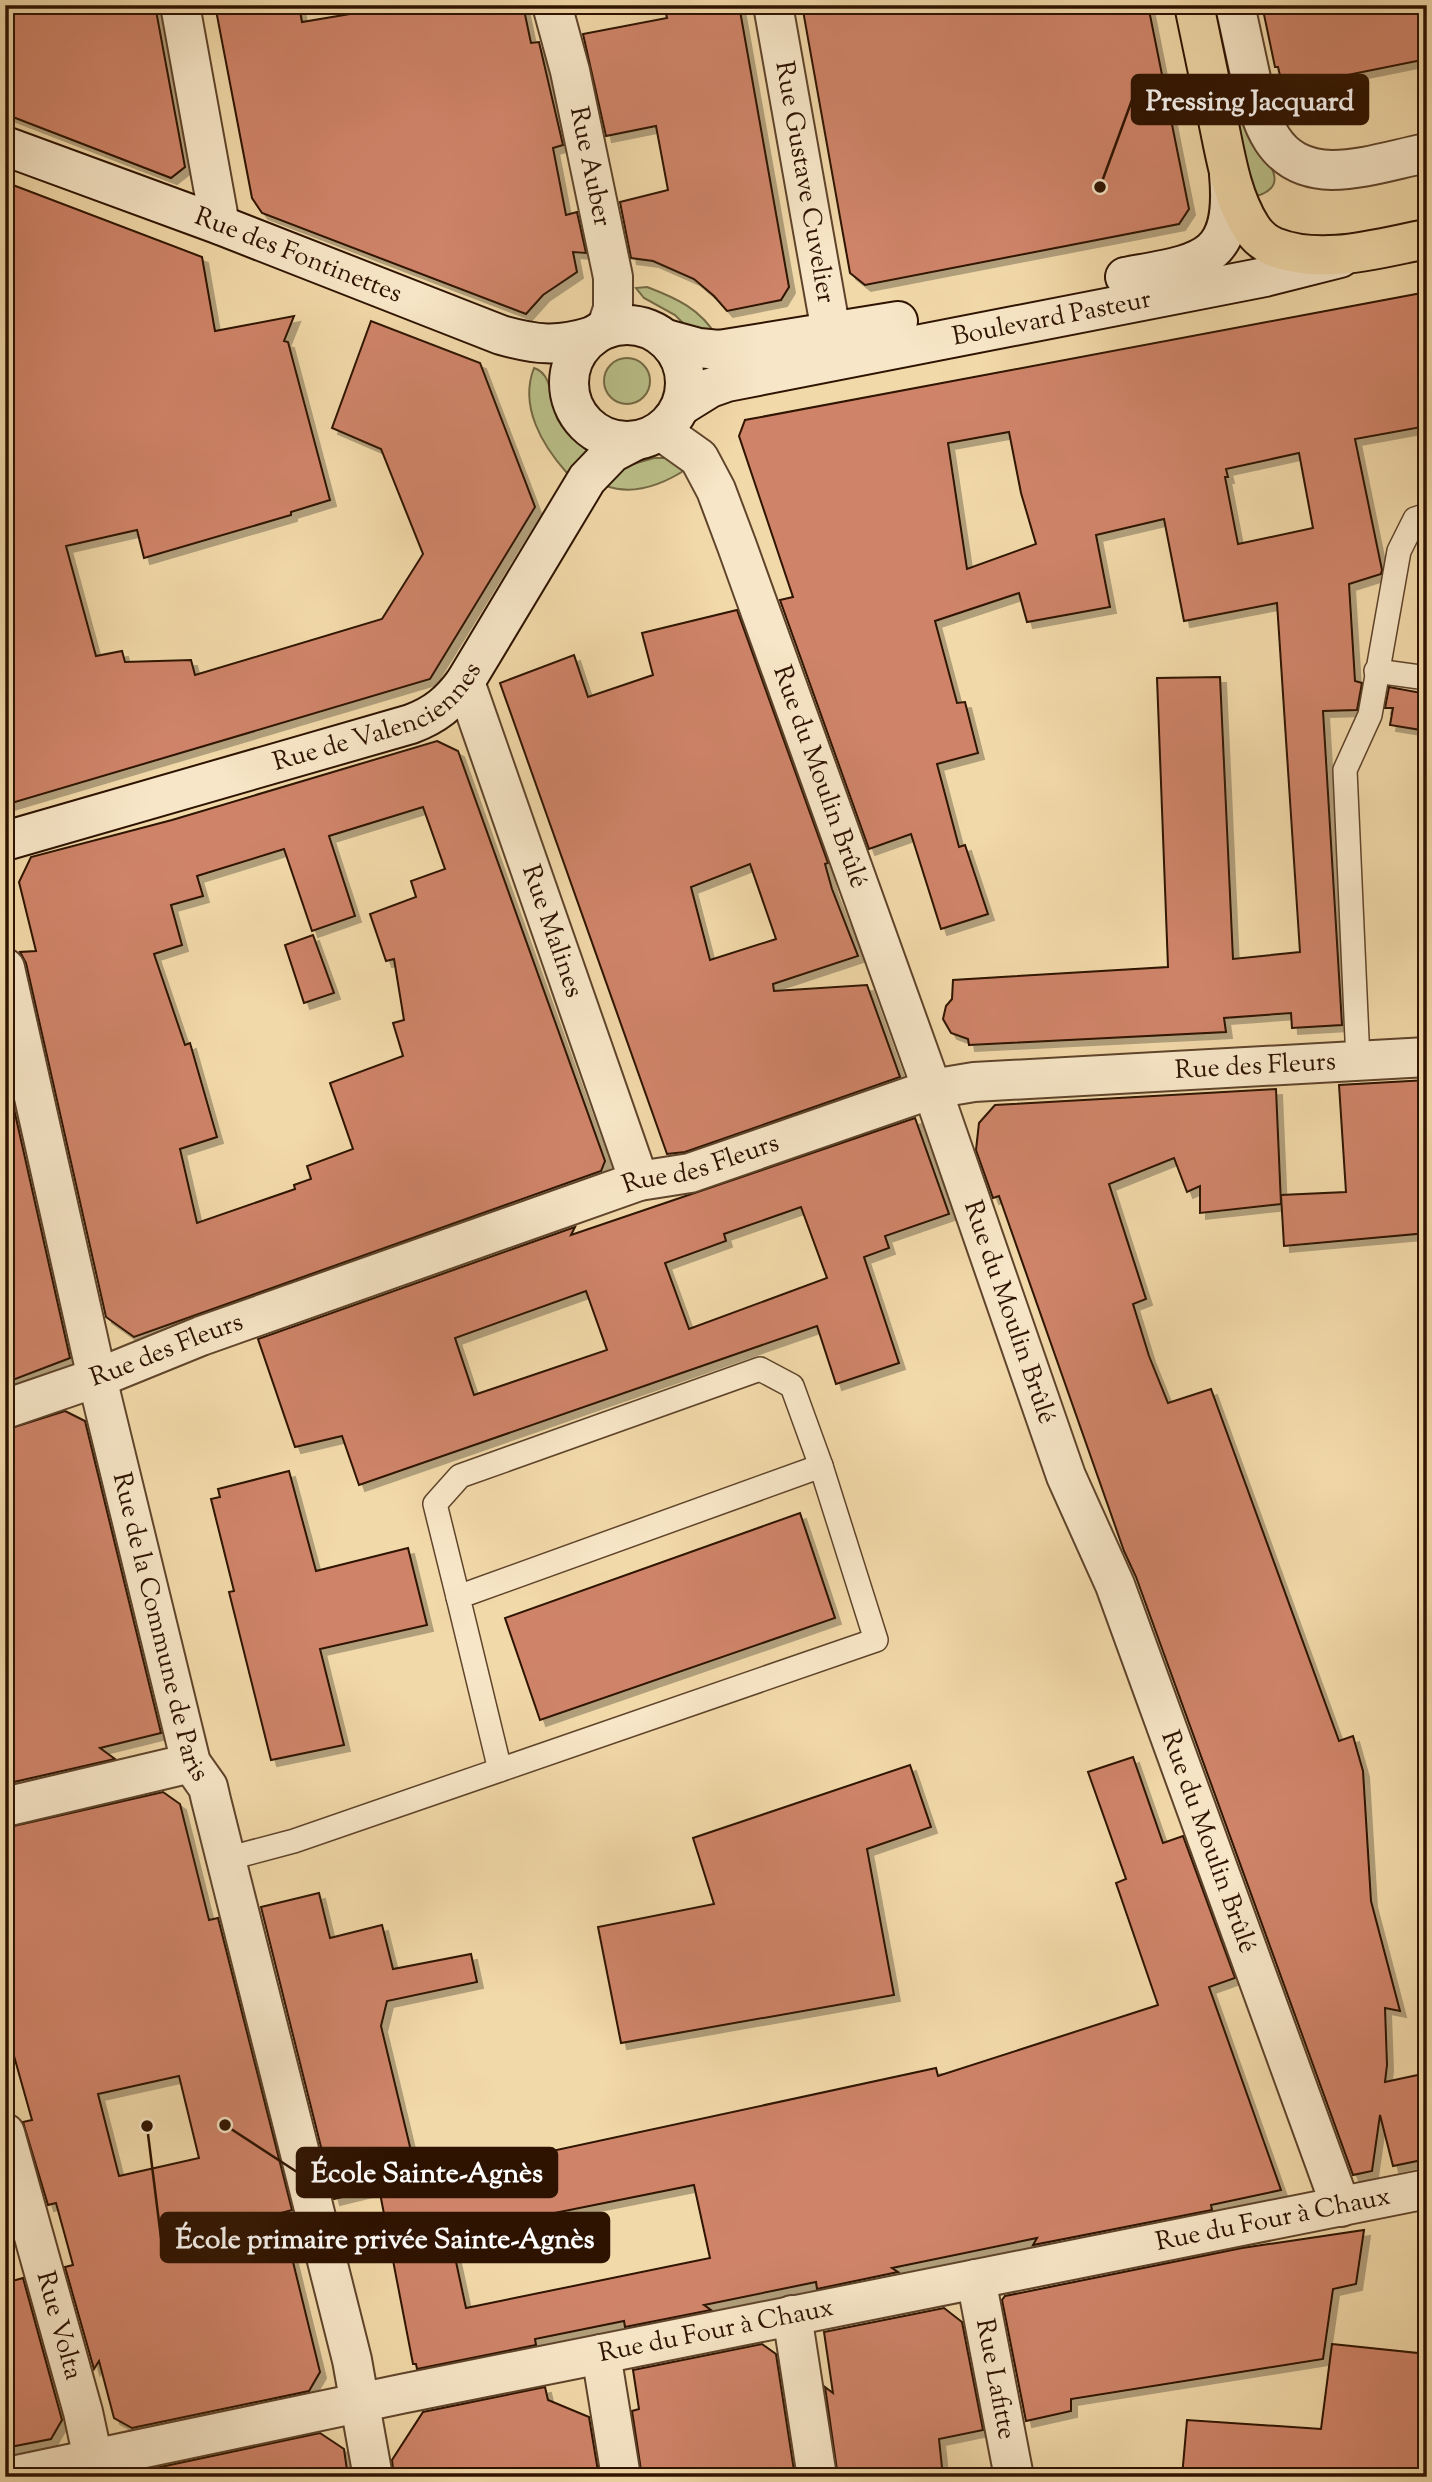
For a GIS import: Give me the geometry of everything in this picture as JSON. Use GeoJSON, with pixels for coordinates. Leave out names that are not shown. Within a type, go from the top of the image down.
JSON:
{"type":"FeatureCollection","features":[{"type":"Feature","properties":{"kind":"main road"},"geometry":{"type":"LineString","coordinates":[[1194,5],[1229,169],[1251,228],[1262,240],[1274,247],[1309,254],[1356,253]]}},
{"type":"Feature","properties":{"kind":"main road","name":"Boulevard Pasteur"},"geometry":{"type":"LineString","coordinates":[[1356,253],[1427,239]]}},
{"type":"Feature","properties":{"kind":"street"},"geometry":{"type":"LineString","coordinates":[[180,5],[220,225]]}},
{"type":"Feature","properties":{"kind":"street","name":"Rue Auber"},"geometry":{"type":"LineString","coordinates":[[552,5],[570,71],[612,277],[613,309],[600,332]]}},
{"type":"Feature","properties":{"kind":"street","name":"Rue Gustave Cuvelier"},"geometry":{"type":"LineString","coordinates":[[773,5],[833,346]]}},
{"type":"Feature","properties":{"kind":"street"},"geometry":{"type":"LineString","coordinates":[[1235,5],[1260,117],[1270,137],[1285,154],[1309,166],[1334,170],[1427,153]]}},
{"type":"Feature","properties":{"kind":"street","name":"Rue des Fontinettes"},"geometry":{"type":"LineString","coordinates":[[5,146],[220,225],[501,335],[555,345],[600,332]]}},
{"type":"Feature","properties":{"kind":"street","name":"Boulevard Pasteur"},"geometry":{"type":"LineString","coordinates":[[659,426],[710,388],[833,346],[860,329],[1152,272],[1194,261],[1217,246],[1228,228],[1231,214],[1229,169]]}},
{"type":"Feature","properties":{"kind":"street","name":"Boulevard Pasteur"},"geometry":{"type":"LineString","coordinates":[[666,339],[699,348],[719,350],[833,346],[1265,277],[1356,253]]}},
{"type":"Feature","properties":{"kind":"street"},"geometry":{"type":"LineString","coordinates":[[621,325],[652,330],[666,339],[680,358],[685,374],[685,390],[659,426],[617,440],[599,434],[579,416],[571,400],[569,382],[572,364],[580,349],[600,332],[621,325]]}},
{"type":"Feature","properties":{"kind":"street","name":"Rue de Valenciennes"},"geometry":{"type":"LineString","coordinates":[[5,841],[425,719],[449,703],[464,682],[587,479],[612,453],[659,426]]}},
{"type":"Feature","properties":{"kind":"street","name":"Rue du Moulin Brûlé"},"geometry":{"type":"LineString","coordinates":[[659,426],[699,458],[716,490],[932,1089],[1066,1476],[1115,1585],[1341,2207]]}},
{"type":"Feature","properties":{"kind":"street","name":"Rue Malines"},"geometry":{"type":"LineString","coordinates":[[464,682],[639,1181]]}},
{"type":"Feature","properties":{"kind":"street","name":"Rue de la Commune de Paris"},"geometry":{"type":"LineString","coordinates":[[5,968],[97,1378],[191,1763],[208,1787],[361,2402],[373,2477]]}},
{"type":"Feature","properties":{"kind":"street","name":"Rue des Fleurs"},"geometry":{"type":"LineString","coordinates":[[5,1409],[97,1378],[201,1336],[639,1181],[690,1173],[932,1089],[974,1082],[1427,1057]]}},
{"type":"Feature","properties":{"kind":"street"},"geometry":{"type":"LineString","coordinates":[[5,1807],[191,1763]]}},
{"type":"Feature","properties":{"kind":"street","name":"Rue Volta"},"geometry":{"type":"LineString","coordinates":[[5,2133],[96,2468]]}},
{"type":"Feature","properties":{"kind":"street","name":"Rue du Four à Chaux"},"geometry":{"type":"LineString","coordinates":[[7,2477],[96,2468],[361,2402],[1427,2189]]}},
{"type":"Feature","properties":{"kind":"street","name":"Rue Lafitte"},"geometry":{"type":"LineString","coordinates":[[976,2279],[1014,2477]]}},
{"type":"Feature","properties":{"kind":"street"},"geometry":{"type":"LineString","coordinates":[[792,2315],[817,2477]]}},
{"type":"Feature","properties":{"kind":"street"},"geometry":{"type":"LineString","coordinates":[[601,2354],[621,2477]]}},
{"type":"Feature","properties":{"kind":"lane"},"geometry":{"type":"LineString","coordinates":[[1358,1061],[1345,770],[1370,715],[1399,551],[1415,519],[1427,514]]}},
{"type":"Feature","properties":{"kind":"lane"},"geometry":{"type":"LineString","coordinates":[[1376,671],[1427,678]]}},
{"type":"Feature","properties":{"kind":"lane"},"geometry":{"type":"LineString","coordinates":[[226,1859],[294,1841],[500,1770],[876,1640],[821,1466],[792,1386],[760,1369],[460,1476],[435,1504],[500,1770]]}},
{"type":"Feature","properties":{"kind":"lane"},"geometry":{"type":"LineString","coordinates":[[458,1597],[821,1466]]}},
{"type":"Feature","properties":{"kind":"green space"},"geometry":{"type":"Polygon","coordinates":[[[1211,5],[1219,5],[1243,124],[1265,156],[1274,177],[1273,186],[1265,193],[1249,198],[1211,5]]]}},
{"type":"Feature","properties":{"kind":"green space"},"geometry":{"type":"Polygon","coordinates":[[[647,287],[687,306],[711,327],[717,337],[692,332],[675,315],[644,298],[636,288],[647,287]]]}},
{"type":"Feature","properties":{"kind":"green space"},"geometry":{"type":"Polygon","coordinates":[[[627,358],[643,365],[650,381],[643,397],[627,404],[611,397],[604,381],[611,365],[627,358]]]}},
{"type":"Feature","properties":{"kind":"green space"},"geometry":{"type":"Polygon","coordinates":[[[534,368],[545,376],[561,425],[589,452],[567,473],[549,450],[531,411],[529,396],[534,368]]]}},
{"type":"Feature","properties":{"kind":"green space"},"geometry":{"type":"Polygon","coordinates":[[[654,458],[671,458],[688,468],[649,487],[628,490],[606,486],[626,466],[654,458]]]}},
{"type":"Feature","properties":{"kind":"building"},"geometry":{"type":"Polygon","coordinates":[[[5,5],[155,5],[185,167],[171,178],[5,114],[5,5]]]}},
{"type":"Feature","properties":{"kind":"building"},"geometry":{"type":"Polygon","coordinates":[[[215,5],[299,5],[302,22],[380,9],[379,5],[523,5],[531,43],[539,42],[563,145],[553,148],[566,215],[577,212],[586,253],[573,252],[577,272],[543,295],[526,314],[262,213],[252,198],[215,5]]]}},
{"type":"Feature","properties":{"kind":"building"},"geometry":{"type":"Polygon","coordinates":[[[664,5],[739,5],[789,287],[781,300],[727,311],[694,279],[653,261],[631,258],[620,202],[668,190],[656,126],[606,136],[583,34],[667,18],[664,5]]]}},
{"type":"Feature","properties":{"kind":"building"},"geometry":{"type":"Polygon","coordinates":[[[802,5],[1148,5],[1189,209],[1179,224],[865,285],[850,273],[802,5]]]}},
{"type":"Feature","properties":{"kind":"building"},"geometry":{"type":"Polygon","coordinates":[[[1262,5],[1427,5],[1427,59],[1283,88],[1278,67],[1275,67],[1262,5]]]}},
{"type":"Feature","properties":{"kind":"building"},"geometry":{"type":"Polygon","coordinates":[[[5,182],[202,257],[215,331],[294,316],[284,341],[288,342],[330,500],[291,512],[291,515],[144,558],[137,530],[66,546],[96,656],[122,651],[125,662],[191,660],[195,675],[382,619],[423,554],[381,449],[332,428],[371,321],[480,363],[535,507],[430,679],[5,805],[5,182]]]}},
{"type":"Feature","properties":{"kind":"building"},"geometry":{"type":"Polygon","coordinates":[[[1427,292],[1427,426],[1355,439],[1382,570],[1381,574],[1349,584],[1355,681],[1362,683],[1357,710],[1323,711],[1342,1025],[1292,1028],[1291,1013],[1224,1018],[1226,1032],[969,1045],[968,1039],[951,1033],[943,1019],[946,1006],[952,999],[953,980],[1168,967],[1157,678],[1220,677],[1233,959],[1300,952],[1277,603],[1184,621],[1164,519],[1096,535],[1110,607],[1027,622],[1019,593],[935,621],[957,703],[965,702],[978,753],[937,764],[959,847],[965,845],[988,914],[941,929],[911,834],[869,849],[780,600],[793,597],[739,436],[745,420],[1427,292]],[[1009,432],[948,443],[967,569],[1036,544],[1021,493],[1009,432]],[[1299,453],[1226,469],[1228,477],[1225,477],[1238,544],[1313,528],[1299,453]]]}},
{"type":"Feature","properties":{"kind":"building"},"geometry":{"type":"Polygon","coordinates":[[[737,610],[828,863],[825,864],[832,889],[858,956],[773,984],[774,991],[867,985],[900,1077],[685,1152],[667,1154],[500,683],[574,655],[588,697],[653,675],[642,633],[737,610]],[[750,864],[691,887],[710,960],[776,939],[750,864]]]}},
{"type":"Feature","properties":{"kind":"building"},"geometry":{"type":"Polygon","coordinates":[[[1389,687],[1427,694],[1427,731],[1390,725],[1393,708],[1385,708],[1389,687]]]}},
{"type":"Feature","properties":{"kind":"building"},"geometry":{"type":"Polygon","coordinates":[[[437,741],[458,751],[605,1161],[601,1171],[134,1337],[106,1317],[26,963],[20,952],[36,951],[19,882],[31,857],[172,820],[437,741]],[[423,807],[329,836],[355,916],[312,931],[284,849],[197,876],[203,896],[171,905],[182,945],[154,954],[185,1045],[190,1043],[217,1137],[180,1149],[197,1223],[295,1189],[294,1185],[311,1179],[307,1166],[353,1149],[330,1083],[403,1056],[393,1023],[404,1020],[394,959],[386,961],[370,914],[416,897],[411,881],[445,869],[423,807]]]}},
{"type":"Feature","properties":{"kind":"building"},"geometry":{"type":"Polygon","coordinates":[[[313,935],[334,993],[304,1003],[285,945],[313,935]]]}},
{"type":"Feature","properties":{"kind":"building"},"geometry":{"type":"Polygon","coordinates":[[[5,1069],[70,1358],[7,1382],[11,1384],[5,1386],[5,1069]]]}},
{"type":"Feature","properties":{"kind":"building"},"geometry":{"type":"Polygon","coordinates":[[[1427,1080],[1427,1233],[1284,1246],[1281,1195],[1346,1192],[1339,1085],[1427,1080]]]}},
{"type":"Feature","properties":{"kind":"building"},"geometry":{"type":"Polygon","coordinates":[[[1276,1089],[1281,1204],[1200,1213],[1200,1186],[1187,1192],[1174,1158],[1109,1184],[1146,1299],[1133,1304],[1149,1356],[1168,1403],[1211,1389],[1339,1741],[1353,1736],[1363,1771],[1371,1901],[1400,2011],[1385,2008],[1385,2082],[1427,2073],[1427,2159],[1393,2166],[1380,2115],[1372,2171],[1353,2175],[1136,1577],[1124,1551],[999,1196],[993,1198],[976,1150],[979,1123],[995,1105],[1276,1089]]]}},
{"type":"Feature","properties":{"kind":"building"},"geometry":{"type":"Polygon","coordinates":[[[915,1118],[949,1214],[885,1236],[889,1248],[864,1257],[899,1363],[836,1384],[817,1326],[359,1485],[342,1436],[295,1447],[258,1339],[575,1227],[571,1235],[915,1118]],[[801,1207],[724,1234],[726,1241],[665,1263],[689,1329],[827,1278],[801,1207]],[[586,1291],[455,1338],[474,1395],[607,1350],[586,1291]]]}},
{"type":"Feature","properties":{"kind":"building"},"geometry":{"type":"Polygon","coordinates":[[[65,1411],[85,1421],[161,1733],[100,1748],[115,1759],[5,1784],[5,1430],[65,1411]]]}},
{"type":"Feature","properties":{"kind":"building"},"geometry":{"type":"Polygon","coordinates":[[[289,1471],[316,1571],[408,1548],[427,1625],[320,1649],[344,1745],[271,1760],[229,1592],[234,1591],[211,1499],[220,1497],[218,1489],[289,1471]]]}},
{"type":"Feature","properties":{"kind":"building"},"geometry":{"type":"Polygon","coordinates":[[[800,1513],[835,1618],[540,1720],[505,1618],[800,1513]]]}},
{"type":"Feature","properties":{"kind":"building"},"geometry":{"type":"Polygon","coordinates":[[[1133,1757],[1163,1843],[1183,1836],[1235,1978],[1209,1987],[1281,2190],[1211,2205],[1212,2210],[1033,2245],[1037,2238],[892,2268],[898,2272],[817,2289],[816,2282],[704,2305],[711,2310],[625,2327],[624,2321],[535,2339],[536,2345],[417,2369],[416,2364],[413,2364],[379,2188],[334,2199],[261,1907],[319,1893],[330,1938],[382,1925],[393,1969],[471,1954],[477,1982],[387,2001],[381,2026],[418,2180],[936,2068],[938,2076],[1158,2005],[1116,1883],[1126,1879],[1088,1772],[1133,1757]],[[694,2185],[450,2234],[466,2308],[710,2258],[694,2185]]]}},
{"type":"Feature","properties":{"kind":"building"},"geometry":{"type":"Polygon","coordinates":[[[910,1765],[931,1827],[867,1849],[894,1995],[621,2043],[598,1927],[714,1904],[693,1838],[910,1765]]]}},
{"type":"Feature","properties":{"kind":"building"},"geometry":{"type":"Polygon","coordinates":[[[163,1792],[180,1804],[209,1920],[218,1918],[292,2210],[281,2213],[320,2372],[309,2391],[132,2428],[114,2418],[99,2361],[94,2369],[65,2267],[73,2265],[56,2203],[48,2205],[23,2122],[32,2120],[5,2024],[5,1828],[163,1792]],[[179,2076],[98,2094],[119,2176],[199,2158],[179,2076]]]}},
{"type":"Feature","properties":{"kind":"building"},"geometry":{"type":"Polygon","coordinates":[[[1364,2230],[1356,2284],[1333,2289],[1323,2359],[1071,2399],[1071,2411],[1026,2421],[1002,2300],[1005,2296],[1242,2248],[1364,2230]]]}},
{"type":"Feature","properties":{"kind":"building"},"geometry":{"type":"Polygon","coordinates":[[[23,2278],[62,2420],[51,2439],[5,2448],[5,2283],[23,2278]]]}},
{"type":"Feature","properties":{"kind":"building"},"geometry":{"type":"Polygon","coordinates":[[[944,2308],[962,2322],[983,2430],[939,2439],[943,2477],[838,2477],[825,2387],[833,2393],[824,2332],[944,2308]]]}},
{"type":"Feature","properties":{"kind":"building"},"geometry":{"type":"Polygon","coordinates":[[[762,2344],[776,2354],[795,2477],[642,2477],[632,2411],[639,2409],[633,2370],[762,2344]]]}},
{"type":"Feature","properties":{"kind":"building"},"geometry":{"type":"Polygon","coordinates":[[[1332,2344],[1427,2354],[1427,2477],[1182,2477],[1187,2420],[1321,2429],[1332,2344]]]}},
{"type":"Feature","properties":{"kind":"building"},"geometry":{"type":"Polygon","coordinates":[[[545,2387],[548,2400],[589,2417],[599,2477],[394,2477],[392,2460],[423,2412],[545,2387]]]}},
{"type":"Feature","properties":{"kind":"building"},"geometry":{"type":"Polygon","coordinates":[[[320,2433],[344,2449],[348,2477],[133,2477],[137,2472],[320,2433]]]}},
{"type":"Feature","properties":{"kind":"place","name":"Pressing Jacquard"},"geometry":{"type":"Point","coordinates":[1100,187]}},
{"type":"Feature","properties":{"kind":"place","name":"École Sainte-Agnès"},"geometry":{"type":"Point","coordinates":[225,2125]}},
{"type":"Feature","properties":{"kind":"place","name":"École primaire privée Sainte-Agnès"},"geometry":{"type":"Point","coordinates":[147,2126]}}]}
